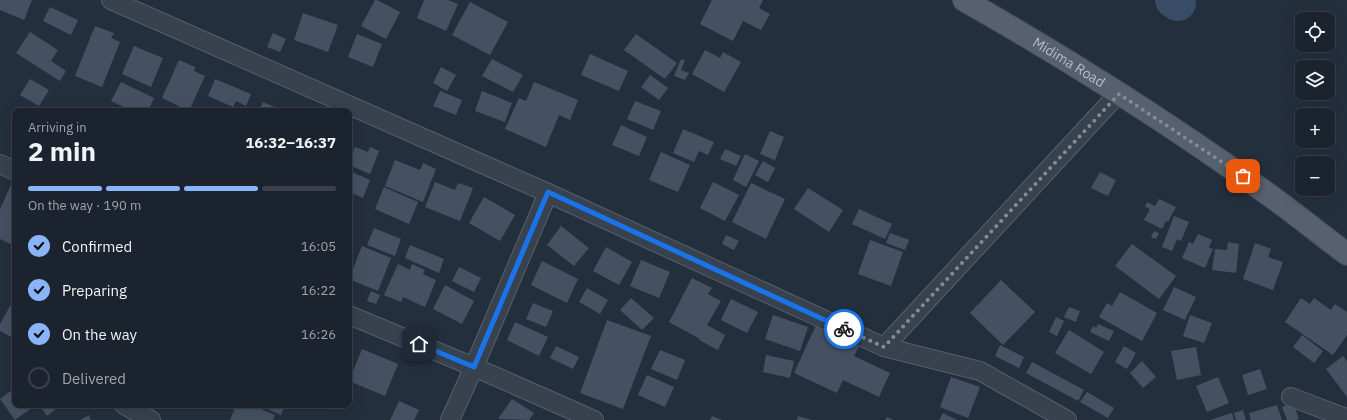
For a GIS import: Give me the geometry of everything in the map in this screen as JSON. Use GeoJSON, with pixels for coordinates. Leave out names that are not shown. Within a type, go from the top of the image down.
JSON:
{"type":"FeatureCollection","features":[{"type":"Feature","properties":{"kind":"main road","name":"Midima Road"},"geometry":{"type":"LineString","coordinates":[[964,0],[1015,29],[1119,94],[1256,185],[1347,254]]}},
{"type":"Feature","properties":{"kind":"street"},"geometry":{"type":"LineString","coordinates":[[111,0],[548,192],[884,347],[980,371],[1067,420]]}},
{"type":"Feature","properties":{"kind":"street"},"geometry":{"type":"LineString","coordinates":[[884,347],[1119,94]]}},
{"type":"Feature","properties":{"kind":"street"},"geometry":{"type":"LineString","coordinates":[[0,164],[12,170]]}},
{"type":"Feature","properties":{"kind":"street"},"geometry":{"type":"LineString","coordinates":[[450,420],[548,192]]}},
{"type":"Feature","properties":{"kind":"street"},"geometry":{"type":"LineString","coordinates":[[352,316],[474,367],[594,420]]}},
{"type":"Feature","properties":{"kind":"street"},"geometry":{"type":"LineString","coordinates":[[1291,397],[1346,418],[1347,420]]}},
{"type":"Feature","properties":{"kind":"street"},"geometry":{"type":"LineString","coordinates":[[129,408],[151,420]]}},
{"type":"Feature","properties":{"kind":"building"},"geometry":{"type":"Polygon","coordinates":[[[0,0],[32,0],[24,20],[0,10],[0,0]]]}},
{"type":"Feature","properties":{"kind":"building"},"geometry":{"type":"Polygon","coordinates":[[[375,0],[400,12],[386,39],[361,26],[375,0]]]}},
{"type":"Feature","properties":{"kind":"building"},"geometry":{"type":"Polygon","coordinates":[[[424,0],[448,0],[458,4],[446,31],[417,18],[424,0]]]}},
{"type":"Feature","properties":{"kind":"building"},"geometry":{"type":"Polygon","coordinates":[[[712,0],[763,0],[759,8],[770,14],[761,30],[743,21],[733,41],[700,24],[712,0]]]}},
{"type":"Feature","properties":{"kind":"building"},"geometry":{"type":"Polygon","coordinates":[[[470,2],[508,22],[490,55],[452,35],[470,2]]]}},
{"type":"Feature","properties":{"kind":"building"},"geometry":{"type":"Polygon","coordinates":[[[50,7],[78,20],[71,35],[43,21],[50,7]]]}},
{"type":"Feature","properties":{"kind":"building"},"geometry":{"type":"Polygon","coordinates":[[[303,13],[338,25],[328,52],[294,40],[303,13]]]}},
{"type":"Feature","properties":{"kind":"building"},"geometry":{"type":"Polygon","coordinates":[[[95,26],[114,33],[111,38],[120,42],[102,87],[75,76],[95,26]]]}},
{"type":"Feature","properties":{"kind":"building"},"geometry":{"type":"Polygon","coordinates":[[[30,32],[58,50],[51,61],[66,71],[60,81],[16,53],[30,32]]]}},
{"type":"Feature","properties":{"kind":"building"},"geometry":{"type":"Polygon","coordinates":[[[273,33],[286,39],[280,52],[267,47],[273,33]]]}},
{"type":"Feature","properties":{"kind":"building"},"geometry":{"type":"Polygon","coordinates":[[[357,34],[382,44],[373,67],[348,57],[357,34]]]}},
{"type":"Feature","properties":{"kind":"building"},"geometry":{"type":"Polygon","coordinates":[[[636,34],[677,63],[665,79],[624,50],[636,34]]]}},
{"type":"Feature","properties":{"kind":"building"},"geometry":{"type":"Polygon","coordinates":[[[134,46],[163,58],[151,87],[122,74],[134,46]]]}},
{"type":"Feature","properties":{"kind":"building"},"geometry":{"type":"Polygon","coordinates":[[[705,50],[720,58],[723,52],[741,62],[724,92],[692,74],[705,50]]]}},
{"type":"Feature","properties":{"kind":"building"},"geometry":{"type":"Polygon","coordinates":[[[590,54],[628,71],[619,91],[581,75],[590,54]]]}},
{"type":"Feature","properties":{"kind":"building"},"geometry":{"type":"Polygon","coordinates":[[[492,59],[523,75],[513,92],[482,76],[492,59]]]}},
{"type":"Feature","properties":{"kind":"building"},"geometry":{"type":"Polygon","coordinates":[[[681,59],[685,60],[681,70],[689,73],[685,80],[674,76],[681,59]]]}},
{"type":"Feature","properties":{"kind":"building"},"geometry":{"type":"Polygon","coordinates":[[[179,60],[195,67],[194,71],[205,76],[190,108],[183,108],[162,98],[179,60]]]}},
{"type":"Feature","properties":{"kind":"building"},"geometry":{"type":"Polygon","coordinates":[[[441,67],[456,75],[447,91],[433,83],[441,67]]]}},
{"type":"Feature","properties":{"kind":"building"},"geometry":{"type":"Polygon","coordinates":[[[650,75],[668,88],[659,100],[641,87],[650,75]]]}},
{"type":"Feature","properties":{"kind":"building"},"geometry":{"type":"Polygon","coordinates":[[[30,79],[49,90],[39,106],[20,95],[30,79]]]}},
{"type":"Feature","properties":{"kind":"building"},"geometry":{"type":"Polygon","coordinates":[[[215,79],[251,94],[246,106],[236,101],[233,107],[208,96],[215,79]]]}},
{"type":"Feature","properties":{"kind":"building"},"geometry":{"type":"Polygon","coordinates":[[[121,82],[154,98],[149,108],[126,108],[111,101],[121,82]]]}},
{"type":"Feature","properties":{"kind":"building"},"geometry":{"type":"Polygon","coordinates":[[[534,82],[578,100],[570,120],[559,115],[546,147],[505,129],[519,98],[526,101],[534,82]]]}},
{"type":"Feature","properties":{"kind":"building"},"geometry":{"type":"Polygon","coordinates":[[[440,91],[462,100],[456,115],[433,106],[440,91]]]}},
{"type":"Feature","properties":{"kind":"building"},"geometry":{"type":"Polygon","coordinates":[[[482,91],[512,103],[505,122],[475,111],[482,91]]]}},
{"type":"Feature","properties":{"kind":"building"},"geometry":{"type":"Polygon","coordinates":[[[635,101],[661,111],[653,130],[627,119],[635,101]]]}},
{"type":"Feature","properties":{"kind":"building"},"geometry":{"type":"Polygon","coordinates":[[[263,102],[277,108],[260,108],[263,102]]]}},
{"type":"Feature","properties":{"kind":"building"},"geometry":{"type":"Polygon","coordinates":[[[621,125],[647,137],[639,156],[612,145],[621,125]]]}},
{"type":"Feature","properties":{"kind":"building"},"geometry":{"type":"Polygon","coordinates":[[[683,129],[714,142],[708,155],[699,151],[694,162],[673,153],[683,129]]]}},
{"type":"Feature","properties":{"kind":"building"},"geometry":{"type":"Polygon","coordinates":[[[770,131],[784,137],[775,160],[760,154],[770,131]]]}},
{"type":"Feature","properties":{"kind":"building"},"geometry":{"type":"Polygon","coordinates":[[[355,147],[368,152],[370,147],[379,151],[370,174],[352,166],[352,154],[355,147]]]}},
{"type":"Feature","properties":{"kind":"building"},"geometry":{"type":"Polygon","coordinates":[[[725,149],[741,156],[736,166],[720,159],[725,149]]]}},
{"type":"Feature","properties":{"kind":"building"},"geometry":{"type":"Polygon","coordinates":[[[661,152],[690,165],[678,192],[649,180],[661,152]]]}},
{"type":"Feature","properties":{"kind":"building"},"geometry":{"type":"Polygon","coordinates":[[[745,154],[759,161],[746,187],[733,180],[745,154]]]}},
{"type":"Feature","properties":{"kind":"building"},"geometry":{"type":"Polygon","coordinates":[[[395,160],[420,170],[423,163],[436,169],[423,202],[385,186],[395,160]]]}},
{"type":"Feature","properties":{"kind":"building"},"geometry":{"type":"Polygon","coordinates":[[[763,161],[775,168],[768,182],[755,175],[763,161]]]}},
{"type":"Feature","properties":{"kind":"building"},"geometry":{"type":"Polygon","coordinates":[[[352,172],[370,180],[363,198],[352,193],[352,172]]]}},
{"type":"Feature","properties":{"kind":"building"},"geometry":{"type":"Polygon","coordinates":[[[1100,172],[1116,180],[1108,196],[1091,188],[1100,172]]]}},
{"type":"Feature","properties":{"kind":"building"},"geometry":{"type":"Polygon","coordinates":[[[435,182],[455,190],[458,183],[473,188],[460,221],[425,207],[435,182]]]}},
{"type":"Feature","properties":{"kind":"building"},"geometry":{"type":"Polygon","coordinates":[[[713,182],[739,195],[725,221],[700,208],[713,182]]]}},
{"type":"Feature","properties":{"kind":"building"},"geometry":{"type":"Polygon","coordinates":[[[751,183],[785,199],[766,239],[732,222],[751,183]]]}},
{"type":"Feature","properties":{"kind":"building"},"geometry":{"type":"Polygon","coordinates":[[[11,185],[12,245],[0,239],[0,209],[11,185]]]}},
{"type":"Feature","properties":{"kind":"building"},"geometry":{"type":"Polygon","coordinates":[[[384,187],[418,202],[409,224],[375,209],[384,187]]]}},
{"type":"Feature","properties":{"kind":"building"},"geometry":{"type":"Polygon","coordinates":[[[808,188],[843,210],[829,232],[794,209],[808,188]]]}},
{"type":"Feature","properties":{"kind":"building"},"geometry":{"type":"Polygon","coordinates":[[[484,197],[515,215],[500,241],[469,223],[484,197]]]}},
{"type":"Feature","properties":{"kind":"building"},"geometry":{"type":"Polygon","coordinates":[[[1159,199],[1176,207],[1168,222],[1166,221],[1162,229],[1144,220],[1150,209],[1145,207],[1147,202],[1155,206],[1159,199]]]}},
{"type":"Feature","properties":{"kind":"building"},"geometry":{"type":"Polygon","coordinates":[[[859,209],[892,224],[885,239],[852,224],[859,209]]]}},
{"type":"Feature","properties":{"kind":"building"},"geometry":{"type":"Polygon","coordinates":[[[1174,216],[1189,222],[1181,241],[1177,239],[1172,251],[1162,247],[1174,216]]]}},
{"type":"Feature","properties":{"kind":"building"},"geometry":{"type":"Polygon","coordinates":[[[561,226],[589,248],[574,266],[547,245],[561,226]]]}},
{"type":"Feature","properties":{"kind":"building"},"geometry":{"type":"Polygon","coordinates":[[[374,228],[401,239],[395,256],[367,245],[374,228]]]}},
{"type":"Feature","properties":{"kind":"building"},"geometry":{"type":"Polygon","coordinates":[[[1154,231],[1159,233],[1156,239],[1151,237],[1154,231]]]}},
{"type":"Feature","properties":{"kind":"building"},"geometry":{"type":"Polygon","coordinates":[[[890,233],[909,240],[905,250],[886,243],[890,233]]]}},
{"type":"Feature","properties":{"kind":"building"},"geometry":{"type":"Polygon","coordinates":[[[1198,234],[1212,240],[1209,247],[1213,249],[1205,268],[1182,258],[1189,242],[1193,244],[1198,234]]]}},
{"type":"Feature","properties":{"kind":"building"},"geometry":{"type":"Polygon","coordinates":[[[726,235],[739,241],[734,250],[722,244],[726,235]]]}},
{"type":"Feature","properties":{"kind":"building"},"geometry":{"type":"Polygon","coordinates":[[[870,240],[903,252],[891,286],[858,274],[870,240]]]}},
{"type":"Feature","properties":{"kind":"building"},"geometry":{"type":"Polygon","coordinates":[[[1228,242],[1239,244],[1236,273],[1212,270],[1215,249],[1227,250],[1228,242]]]}},
{"type":"Feature","properties":{"kind":"building"},"geometry":{"type":"Polygon","coordinates":[[[1255,243],[1271,249],[1268,257],[1283,262],[1273,290],[1243,279],[1255,243]]]}},
{"type":"Feature","properties":{"kind":"building"},"geometry":{"type":"Polygon","coordinates":[[[1132,244],[1176,276],[1159,299],[1115,266],[1132,244]]]}},
{"type":"Feature","properties":{"kind":"building"},"geometry":{"type":"Polygon","coordinates":[[[410,245],[444,259],[439,273],[405,258],[410,245]]]}},
{"type":"Feature","properties":{"kind":"building"},"geometry":{"type":"Polygon","coordinates":[[[362,246],[391,258],[378,291],[352,280],[352,271],[362,246]]]}},
{"type":"Feature","properties":{"kind":"building"},"geometry":{"type":"Polygon","coordinates":[[[606,247],[632,262],[619,285],[593,271],[606,247]]]}},
{"type":"Feature","properties":{"kind":"building"},"geometry":{"type":"Polygon","coordinates":[[[641,260],[670,272],[659,298],[630,286],[641,260]]]}},
{"type":"Feature","properties":{"kind":"building"},"geometry":{"type":"Polygon","coordinates":[[[542,261],[578,279],[567,303],[531,285],[542,261]]]}},
{"type":"Feature","properties":{"kind":"building"},"geometry":{"type":"Polygon","coordinates":[[[398,264],[410,270],[412,264],[425,270],[423,274],[436,280],[425,307],[403,297],[401,302],[384,295],[398,264]]]}},
{"type":"Feature","properties":{"kind":"building"},"geometry":{"type":"Polygon","coordinates":[[[459,267],[481,278],[474,292],[452,281],[459,267]]]}},
{"type":"Feature","properties":{"kind":"building"},"geometry":{"type":"Polygon","coordinates":[[[692,278],[712,288],[708,294],[721,301],[707,325],[725,335],[718,350],[669,322],[692,278]]]}},
{"type":"Feature","properties":{"kind":"building"},"geometry":{"type":"Polygon","coordinates":[[[1001,280],[1035,312],[1003,345],[970,313],[1001,280]]]}},
{"type":"Feature","properties":{"kind":"building"},"geometry":{"type":"Polygon","coordinates":[[[445,285],[474,301],[462,324],[433,309],[445,285]]]}},
{"type":"Feature","properties":{"kind":"building"},"geometry":{"type":"Polygon","coordinates":[[[1174,287],[1196,297],[1185,320],[1163,310],[1174,287]]]}},
{"type":"Feature","properties":{"kind":"building"},"geometry":{"type":"Polygon","coordinates":[[[587,288],[608,300],[600,314],[579,302],[587,288]]]}},
{"type":"Feature","properties":{"kind":"building"},"geometry":{"type":"Polygon","coordinates":[[[371,291],[380,295],[376,304],[367,301],[371,291]]]}},
{"type":"Feature","properties":{"kind":"building"},"geometry":{"type":"Polygon","coordinates":[[[1120,292],[1157,313],[1142,341],[1099,317],[1107,303],[1112,306],[1120,292]]]}},
{"type":"Feature","properties":{"kind":"building"},"geometry":{"type":"Polygon","coordinates":[[[631,298],[654,318],[642,330],[620,310],[631,298]]]}},
{"type":"Feature","properties":{"kind":"building"},"geometry":{"type":"Polygon","coordinates":[[[1301,298],[1310,304],[1314,298],[1331,310],[1335,304],[1347,312],[1347,335],[1333,355],[1285,322],[1301,298]]]}},
{"type":"Feature","properties":{"kind":"building"},"geometry":{"type":"Polygon","coordinates":[[[731,299],[758,312],[747,333],[721,320],[731,299]]]}},
{"type":"Feature","properties":{"kind":"building"},"geometry":{"type":"Polygon","coordinates":[[[533,303],[553,311],[546,327],[526,319],[533,303]]]}},
{"type":"Feature","properties":{"kind":"building"},"geometry":{"type":"Polygon","coordinates":[[[10,306],[12,307],[12,337],[0,331],[0,324],[10,306]]]}},
{"type":"Feature","properties":{"kind":"building"},"geometry":{"type":"Polygon","coordinates":[[[1069,307],[1080,311],[1076,322],[1064,317],[1069,307]]]}},
{"type":"Feature","properties":{"kind":"building"},"geometry":{"type":"Polygon","coordinates":[[[773,315],[808,327],[800,351],[765,339],[773,315]]]}},
{"type":"Feature","properties":{"kind":"building"},"geometry":{"type":"Polygon","coordinates":[[[1190,315],[1212,323],[1204,343],[1183,336],[1190,315]]]}},
{"type":"Feature","properties":{"kind":"building"},"geometry":{"type":"Polygon","coordinates":[[[1056,317],[1064,321],[1057,336],[1049,332],[1056,317]]]}},
{"type":"Feature","properties":{"kind":"building"},"geometry":{"type":"Polygon","coordinates":[[[607,320],[651,336],[623,409],[580,393],[607,320]]]}},
{"type":"Feature","properties":{"kind":"building"},"geometry":{"type":"Polygon","coordinates":[[[515,322],[548,337],[539,356],[507,340],[515,322]]]}},
{"type":"Feature","properties":{"kind":"building"},"geometry":{"type":"Polygon","coordinates":[[[1098,324],[1114,331],[1109,341],[1090,332],[1093,326],[1096,328],[1098,324]]]}},
{"type":"Feature","properties":{"kind":"building"},"geometry":{"type":"Polygon","coordinates":[[[816,325],[859,346],[854,356],[890,373],[879,397],[843,380],[837,393],[794,373],[816,325]]]}},
{"type":"Feature","properties":{"kind":"building"},"geometry":{"type":"Polygon","coordinates":[[[1069,330],[1104,352],[1091,374],[1055,353],[1069,330]]]}},
{"type":"Feature","properties":{"kind":"building"},"geometry":{"type":"Polygon","coordinates":[[[1302,335],[1323,351],[1314,363],[1293,347],[1302,335]]]}},
{"type":"Feature","properties":{"kind":"building"},"geometry":{"type":"Polygon","coordinates":[[[1000,345],[1024,357],[1019,368],[995,356],[1000,345]]]}},
{"type":"Feature","properties":{"kind":"building"},"geometry":{"type":"Polygon","coordinates":[[[556,346],[579,357],[573,369],[550,358],[556,346]]]}},
{"type":"Feature","properties":{"kind":"building"},"geometry":{"type":"Polygon","coordinates":[[[1124,346],[1136,353],[1127,369],[1115,362],[1124,346]]]}},
{"type":"Feature","properties":{"kind":"building"},"geometry":{"type":"Polygon","coordinates":[[[1196,347],[1201,375],[1177,380],[1171,351],[1196,347]]]}},
{"type":"Feature","properties":{"kind":"building"},"geometry":{"type":"Polygon","coordinates":[[[362,349],[398,364],[385,396],[352,382],[352,374],[362,349]]]}},
{"type":"Feature","properties":{"kind":"building"},"geometry":{"type":"Polygon","coordinates":[[[660,350],[685,360],[677,380],[651,369],[660,350]]]}},
{"type":"Feature","properties":{"kind":"building"},"geometry":{"type":"Polygon","coordinates":[[[766,355],[794,361],[790,378],[763,372],[766,355]]]}},
{"type":"Feature","properties":{"kind":"building"},"geometry":{"type":"Polygon","coordinates":[[[1343,356],[1347,361],[1347,397],[1326,369],[1343,356]]]}},
{"type":"Feature","properties":{"kind":"building"},"geometry":{"type":"Polygon","coordinates":[[[1142,361],[1156,377],[1143,388],[1130,373],[1142,361]]]}},
{"type":"Feature","properties":{"kind":"building"},"geometry":{"type":"Polygon","coordinates":[[[1032,362],[1084,390],[1078,401],[1026,373],[1032,362]]]}},
{"type":"Feature","properties":{"kind":"building"},"geometry":{"type":"Polygon","coordinates":[[[1260,369],[1267,389],[1248,395],[1242,375],[1260,369]]]}},
{"type":"Feature","properties":{"kind":"building"},"geometry":{"type":"Polygon","coordinates":[[[647,375],[674,387],[665,407],[638,395],[647,375]]]}},
{"type":"Feature","properties":{"kind":"building"},"geometry":{"type":"Polygon","coordinates":[[[951,377],[980,387],[968,418],[940,407],[951,377]]]}},
{"type":"Feature","properties":{"kind":"building"},"geometry":{"type":"Polygon","coordinates":[[[1218,377],[1229,403],[1207,412],[1196,386],[1218,377]]]}},
{"type":"Feature","properties":{"kind":"building"},"geometry":{"type":"Polygon","coordinates":[[[12,390],[12,408],[32,408],[15,420],[0,399],[12,390]]]}},
{"type":"Feature","properties":{"kind":"building"},"geometry":{"type":"Polygon","coordinates":[[[1087,392],[1114,408],[1108,418],[1080,402],[1087,392]]]}},
{"type":"Feature","properties":{"kind":"building"},"geometry":{"type":"Polygon","coordinates":[[[512,399],[534,413],[529,420],[498,419],[512,399]]]}},
{"type":"Feature","properties":{"kind":"building"},"geometry":{"type":"Polygon","coordinates":[[[399,401],[419,410],[414,420],[390,420],[399,401]]]}},
{"type":"Feature","properties":{"kind":"building"},"geometry":{"type":"Polygon","coordinates":[[[1293,403],[1299,419],[1287,420],[1282,407],[1293,403]]]}},
{"type":"Feature","properties":{"kind":"building"},"geometry":{"type":"Polygon","coordinates":[[[1277,405],[1282,420],[1251,420],[1249,413],[1277,405]]]}},
{"type":"Feature","properties":{"kind":"building"},"geometry":{"type":"Polygon","coordinates":[[[41,408],[57,408],[47,416],[41,408]]]}},
{"type":"Feature","properties":{"kind":"building"},"geometry":{"type":"Polygon","coordinates":[[[235,408],[258,408],[275,415],[273,420],[230,420],[235,408]]]}},
{"type":"Feature","properties":{"kind":"building"},"geometry":{"type":"Polygon","coordinates":[[[265,408],[284,408],[281,415],[265,408]]]}},
{"type":"Feature","properties":{"kind":"building"},"geometry":{"type":"Polygon","coordinates":[[[1243,410],[1246,420],[1236,420],[1234,413],[1243,410]]]}},
{"type":"Feature","properties":{"kind":"building"},"geometry":{"type":"Polygon","coordinates":[[[943,413],[957,420],[939,420],[943,413]]]}},
{"type":"Feature","properties":{"kind":"building"},"geometry":{"type":"Polygon","coordinates":[[[1232,413],[1234,420],[1210,420],[1232,413]]]}},
{"type":"Feature","properties":{"kind":"building"},"geometry":{"type":"Polygon","coordinates":[[[89,415],[91,420],[80,420],[89,415]]]}},
{"type":"Feature","properties":{"kind":"building"},"geometry":{"type":"Polygon","coordinates":[[[712,416],[722,420],[710,420],[712,416]]]}},
{"type":"Feature","properties":{"kind":"building"},"geometry":{"type":"Polygon","coordinates":[[[798,416],[812,420],[797,420],[798,416]]]}},
{"type":"Feature","properties":{"kind":"building"},"geometry":{"type":"Polygon","coordinates":[[[887,417],[894,420],[885,420],[887,417]]]}},
{"type":"Feature","properties":{"kind":"waterway"},"geometry":{"type":"LineString","coordinates":[[1173,0],[1178,3]]}},
{"type":"Feature","properties":{"kind":"way so far"},"geometry":{"type":"LineString","coordinates":[[844,329],[884,347],[1119,94],[1243,176]]}},
{"type":"Feature","properties":{"kind":"route"},"geometry":{"type":"LineString","coordinates":[[419,344],[474,367],[548,192],[844,329]]}}]}
